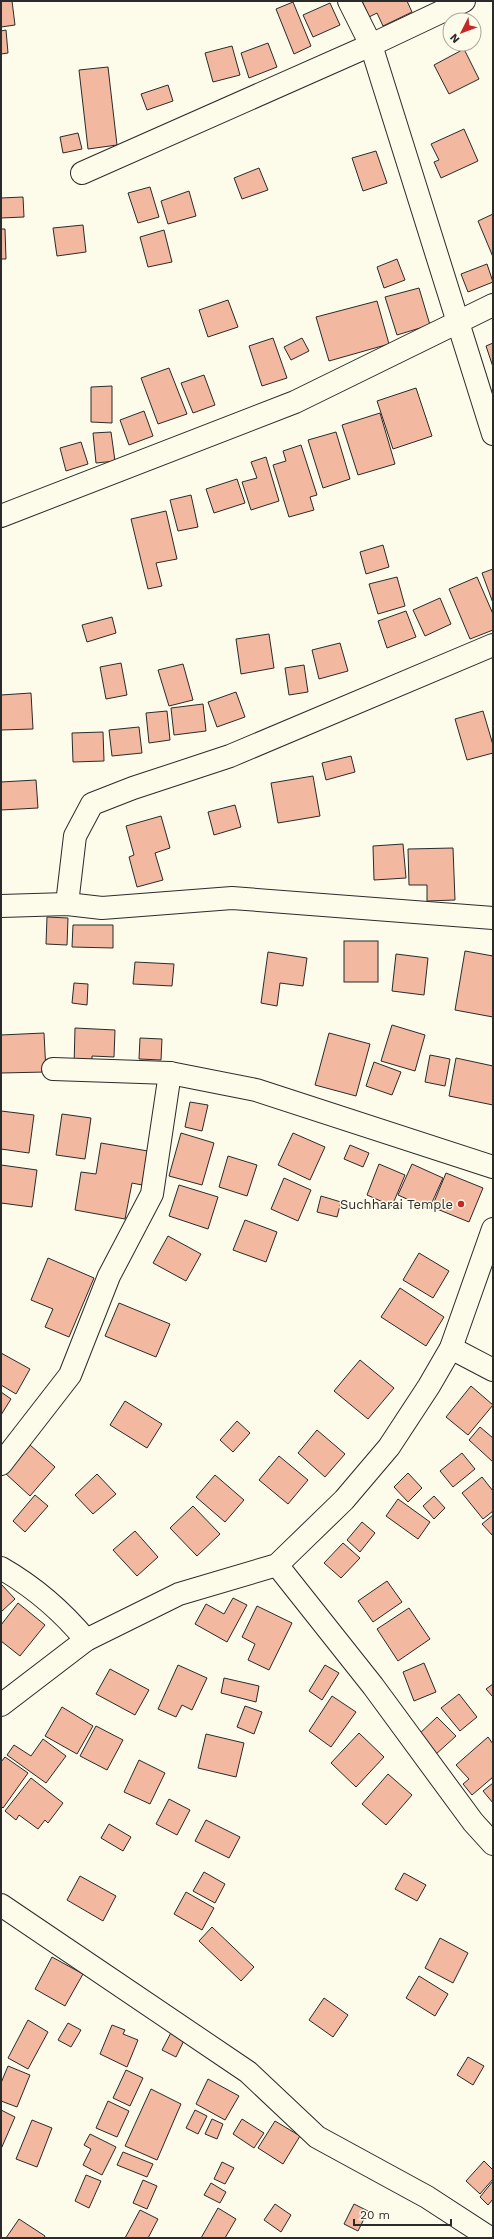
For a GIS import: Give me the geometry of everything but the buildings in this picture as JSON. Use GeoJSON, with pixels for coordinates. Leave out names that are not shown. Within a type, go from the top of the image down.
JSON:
{"type":"FeatureCollection","features":[{"type":"Feature","properties":{"kind":"street"},"geometry":{"type":"LineString","coordinates":[[349,1],[371,45],[493,434]]}},
{"type":"Feature","properties":{"kind":"street"},"geometry":{"type":"LineString","coordinates":[[82,173],[371,45],[464,1]]}},
{"type":"Feature","properties":{"kind":"street"},"geometry":{"type":"LineString","coordinates":[[1,516],[295,402],[493,305]]}},
{"type":"Feature","properties":{"kind":"street"},"geometry":{"type":"LineString","coordinates":[[67,904],[75,836],[92,804],[133,788],[230,756],[493,645]]}},
{"type":"Feature","properties":{"kind":"street"},"geometry":{"type":"LineString","coordinates":[[1,906],[67,904],[102,908],[232,898],[493,918]]}},
{"type":"Feature","properties":{"kind":"street"},"geometry":{"type":"LineString","coordinates":[[53,1069],[170,1073],[256,1090],[493,1166]]}},
{"type":"Feature","properties":{"kind":"street"},"geometry":{"type":"LineString","coordinates":[[1,1464],[70,1375],[109,1276],[152,1194],[170,1073]]}},
{"type":"Feature","properties":{"kind":"street"},"geometry":{"type":"LineString","coordinates":[[1,1705],[86,1640],[179,1594],[277,1565],[344,1500],[389,1447],[451,1348],[493,1229]]}},
{"type":"Feature","properties":{"kind":"street"},"geometry":{"type":"LineString","coordinates":[[451,1348],[493,1370]]}},
{"type":"Feature","properties":{"kind":"street"},"geometry":{"type":"LineString","coordinates":[[277,1565],[373,1686],[473,1822],[493,1844]]}},
{"type":"Feature","properties":{"kind":"street"},"geometry":{"type":"LineString","coordinates":[[1,1568],[20,1579],[65,1615],[86,1640]]}},
{"type":"Feature","properties":{"kind":"street"},"geometry":{"type":"LineString","coordinates":[[1,1904],[248,2072],[317,2137],[427,2197],[490,2238]]}},
{"type":"Feature","properties":{"kind":"place","name":"Suchharai Temple"},"geometry":{"type":"Point","coordinates":[461,1204]}}]}
